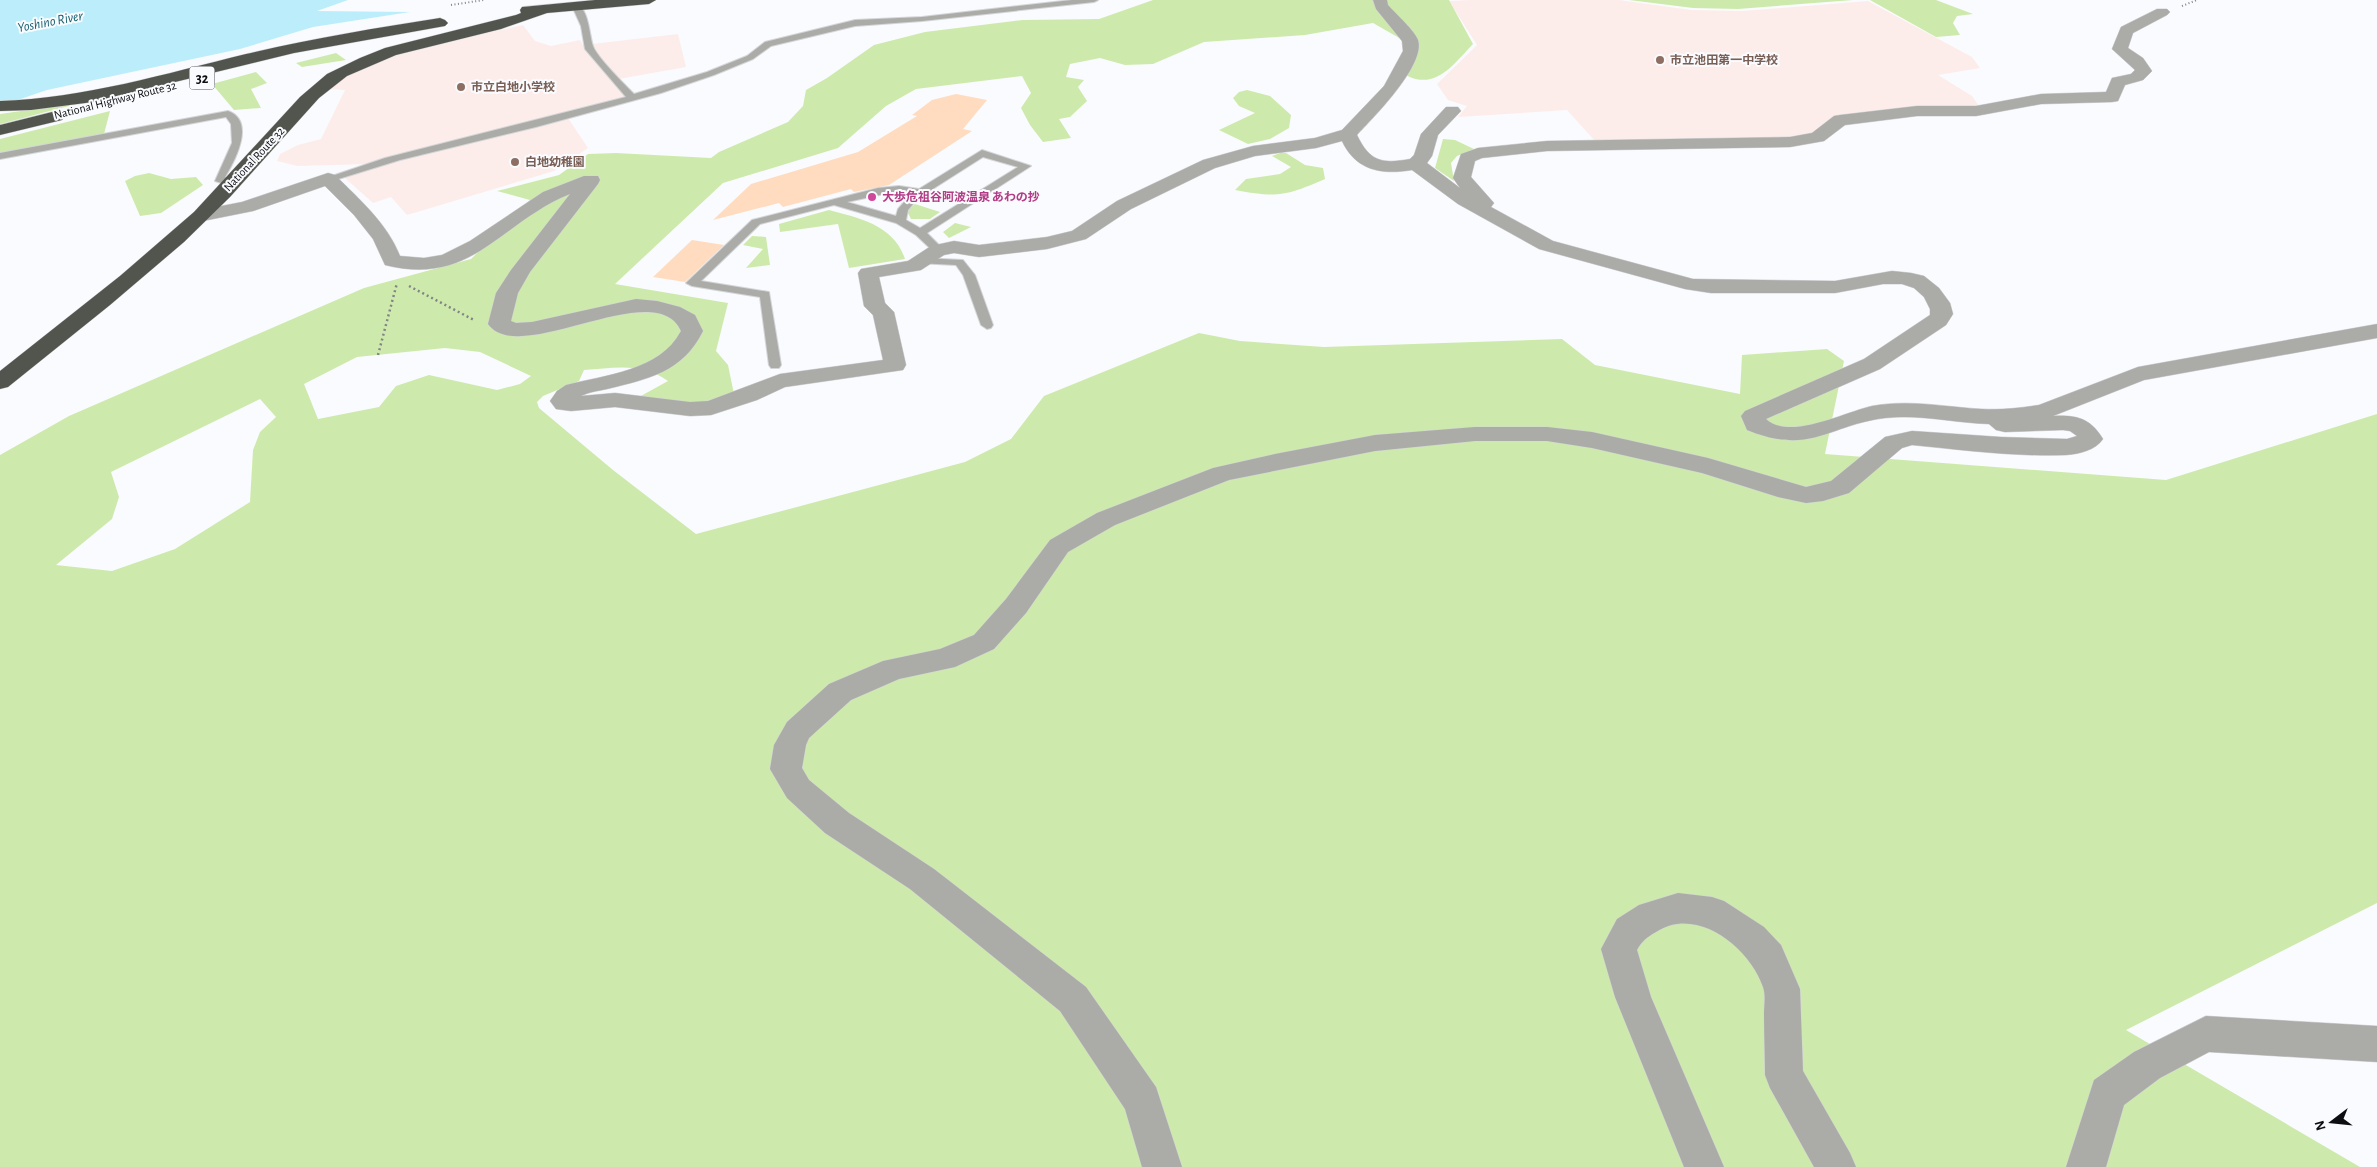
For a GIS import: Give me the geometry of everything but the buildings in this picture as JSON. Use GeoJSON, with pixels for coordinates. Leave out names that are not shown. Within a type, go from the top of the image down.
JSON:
{"type":"FeatureCollection","features":[{"type":"Feature","properties":{"kind":"highway","name":"National Highway Route 32"},"geometry":{"type":"LineString","coordinates":[[0,106],[34,104],[106,93],[334,38],[546,8],[649,0]]}},
{"type":"Feature","properties":{"kind":"highway","name":"National Route 32"},"geometry":{"type":"LineString","coordinates":[[0,382],[144,266],[202,215],[317,89],[341,73],[373,58],[503,24],[546,8]]}},
{"type":"Feature","properties":{"kind":"highway","name":"National Highway Route 32"},"geometry":{"type":"LineString","coordinates":[[0,130],[404,28]]}},
{"type":"Feature","properties":{"kind":"street"},"geometry":{"type":"LineString","coordinates":[[202,215],[246,207],[328,179],[361,211],[384,238],[392,261],[415,264],[436,263],[453,258],[544,198],[591,180],[516,278],[507,293],[499,324],[513,330],[532,329],[636,305],[656,307],[672,312],[686,320],[692,331],[689,342],[677,354],[657,368],[574,390],[565,396],[562,401],[564,404],[571,404],[615,400],[690,409],[712,408],[749,395],[780,381],[895,365],[883,312],[875,306],[868,273],[914,266],[930,255],[954,247],[979,251],[1048,243],[1079,235],[1124,205],[1209,164],[1253,151],[1316,143],[1348,134],[1391,88],[1410,51],[1410,40],[1381,6],[1380,0]]}},
{"type":"Feature","properties":{"kind":"street"},"geometry":{"type":"LineString","coordinates":[[1493,214],[1462,178],[1466,158],[1478,152],[1547,146],[1790,142],[1818,138],[1840,120],[1918,111],[1976,110],[2041,98],[2112,96],[2118,82],[2137,78],[2144,71],[2120,49],[2126,30],[2162,12]]}},
{"type":"Feature","properties":{"kind":"street"},"geometry":{"type":"LineString","coordinates":[[1416,164],[1423,156],[1430,134],[1452,111]]}},
{"type":"Feature","properties":{"kind":"street"},"geometry":{"type":"LineString","coordinates":[[1348,134],[1354,150],[1368,164],[1382,167],[1416,164],[1465,200],[1546,245],[1692,285],[1711,287],[1837,287],[1896,277],[1912,279],[1924,285],[1942,307],[1942,314],[1938,320],[1872,364],[1753,416],[1756,425],[1767,431],[1800,435],[1866,414],[1887,410],[1995,417],[2045,411],[2138,374],[2377,331]]}},
{"type":"Feature","properties":{"kind":"street"},"geometry":{"type":"LineString","coordinates":[[1162,1167],[1142,1100],[1073,1000],[922,879],[837,823],[798,789],[786,769],[790,745],[798,730],[840,692],[893,669],[945,658],[984,642],[1016,606],[1059,546],[1106,519],[1222,474],[1375,443],[1476,434],[1547,434],[1592,440],[1708,466],[1787,491],[1806,495],[1823,493],[1840,487],[1894,442],[1912,438],[2001,445],[2067,447],[2082,444],[2090,439],[2086,431],[2077,425],[2063,423],[2005,425],[1995,417]]}},
{"type":"Feature","properties":{"kind":"street"},"geometry":{"type":"LineString","coordinates":[[1704,1167],[1634,997],[1619,949],[1629,930],[1651,916],[1678,908],[1712,912],[1752,938],[1768,956],[1782,989],[1784,1075],[1836,1167]]}},
{"type":"Feature","properties":{"kind":"street"},"geometry":{"type":"LineString","coordinates":[[2086,1167],[2108,1093],[2147,1065],[2206,1034],[2377,1044]]}},
{"type":"Feature","properties":{"kind":"lane"},"geometry":{"type":"LineString","coordinates":[[328,179],[394,159],[632,98],[719,70],[764,51],[768,44],[855,23],[922,19],[1094,0]]}},
{"type":"Feature","properties":{"kind":"lane"},"geometry":{"type":"LineString","coordinates":[[576,6],[585,26],[589,49],[632,98]]}},
{"type":"Feature","properties":{"kind":"lane"},"geometry":{"type":"LineString","coordinates":[[0,156],[228,114],[236,124],[237,142],[231,160],[220,177],[220,181],[231,183]]}},
{"type":"Feature","properties":{"kind":"lane"},"geometry":{"type":"LineString","coordinates":[[900,221],[903,209],[913,197],[982,153],[1026,166],[920,233]]}},
{"type":"Feature","properties":{"kind":"lane"},"geometry":{"type":"LineString","coordinates":[[775,365],[765,294],[692,283],[756,222],[886,189],[900,188],[921,192]]}},
{"type":"Feature","properties":{"kind":"lane"},"geometry":{"type":"LineString","coordinates":[[834,202],[900,221],[920,233],[930,255],[959,262],[969,275],[987,325]]}},
{"type":"Feature","properties":{"kind":"path"},"geometry":{"type":"LineString","coordinates":[[378,354],[397,280],[475,321],[499,324]]}},
{"type":"Feature","properties":{"kind":"shaded area"},"geometry":{"type":"Polygon","coordinates":[[[1619,0],[1691,10],[1742,11],[1868,1],[1972,57],[1980,68],[1938,75],[1972,96],[1979,106],[1966,109],[1920,107],[1818,130],[1807,136],[1783,139],[1595,141],[1567,110],[1458,117],[1467,106],[1448,100],[1437,84],[1477,45],[1449,1],[1619,0]]]}},
{"type":"Feature","properties":{"kind":"shaded area"},"geometry":{"type":"Polygon","coordinates":[[[523,25],[535,41],[551,46],[580,40],[583,45],[678,34],[686,67],[613,80],[627,97],[369,164],[297,166],[277,161],[280,154],[298,145],[321,139],[345,90],[325,89],[347,73],[414,49],[523,25]]]}},
{"type":"Feature","properties":{"kind":"shaded area"},"geometry":{"type":"Polygon","coordinates":[[[568,118],[588,148],[554,171],[407,215],[391,197],[373,203],[345,178],[368,169],[568,118]]]}},
{"type":"Feature","properties":{"kind":"green space"},"geometry":{"type":"Polygon","coordinates":[[[1153,0],[1449,0],[1473,44],[1442,74],[1424,80],[1402,73],[1412,64],[1401,39],[1373,23],[1305,35],[1204,42],[1153,64],[1125,65],[1100,58],[1070,64],[1066,77],[1084,80],[1078,87],[1087,101],[1070,117],[1059,119],[1071,138],[1043,142],[1030,125],[1021,108],[1031,93],[1022,76],[916,89],[886,106],[838,148],[723,183],[615,284],[728,303],[716,351],[728,365],[734,394],[706,402],[689,403],[639,397],[668,381],[648,371],[606,368],[584,370],[579,381],[543,396],[537,402],[539,408],[613,470],[696,534],[965,462],[1011,439],[1044,396],[1199,333],[1240,341],[1324,347],[1562,339],[1595,365],[1740,394],[1742,355],[1827,349],[1844,361],[1825,454],[2166,480],[2377,414],[2377,903],[2126,1030],[2360,1167],[0,1167],[0,455],[69,416],[364,288],[471,259],[530,200],[497,191],[559,175],[588,154],[616,153],[711,158],[719,152],[788,122],[803,106],[806,90],[827,78],[874,45],[925,32],[1023,20],[1099,19],[1153,0]],[[445,348],[357,357],[304,384],[318,419],[379,407],[396,386],[429,375],[497,390],[520,384],[531,376],[480,352],[445,348]],[[260,399],[111,472],[119,497],[112,519],[56,565],[112,571],[175,549],[250,502],[253,450],[260,432],[276,417],[260,399]]]}},
{"type":"Feature","properties":{"kind":"green space"},"geometry":{"type":"Polygon","coordinates":[[[1629,0],[1853,0],[1738,9],[1693,8],[1629,0]]]}},
{"type":"Feature","properties":{"kind":"green space"},"geometry":{"type":"Polygon","coordinates":[[[1870,0],[1936,0],[1973,14],[1957,16],[1953,23],[1960,35],[1936,37],[1870,0]]]}},
{"type":"Feature","properties":{"kind":"green space"},"geometry":{"type":"Polygon","coordinates":[[[336,53],[346,60],[302,67],[296,63],[336,53]]]}},
{"type":"Feature","properties":{"kind":"green space"},"geometry":{"type":"Polygon","coordinates":[[[256,72],[267,83],[251,89],[261,108],[234,110],[212,84],[256,72]]]}},
{"type":"Feature","properties":{"kind":"green space"},"geometry":{"type":"Polygon","coordinates":[[[1247,90],[1270,96],[1291,115],[1289,128],[1270,139],[1248,144],[1219,130],[1255,113],[1239,106],[1233,98],[1239,92],[1247,90]]]}},
{"type":"Feature","properties":{"kind":"green space"},"geometry":{"type":"Polygon","coordinates":[[[84,102],[0,124],[0,114],[84,102]]]}},
{"type":"Feature","properties":{"kind":"green space"},"geometry":{"type":"Polygon","coordinates":[[[110,111],[104,134],[0,155],[0,139],[110,111]]]}},
{"type":"Feature","properties":{"kind":"green space"},"geometry":{"type":"Polygon","coordinates":[[[1443,139],[1455,140],[1474,149],[1457,156],[1451,163],[1454,181],[1435,168],[1443,139]]]}},
{"type":"Feature","properties":{"kind":"green space"},"geometry":{"type":"Polygon","coordinates":[[[1286,153],[1305,165],[1323,168],[1325,179],[1281,194],[1272,195],[1235,190],[1246,179],[1280,174],[1291,167],[1272,156],[1286,153]]]}},
{"type":"Feature","properties":{"kind":"green space"},"geometry":{"type":"Polygon","coordinates":[[[149,173],[171,179],[196,177],[203,185],[161,213],[140,216],[125,181],[135,176],[149,173]]]}},
{"type":"Feature","properties":{"kind":"green space"},"geometry":{"type":"Polygon","coordinates":[[[915,204],[940,212],[930,219],[911,219],[907,211],[915,204]]]}},
{"type":"Feature","properties":{"kind":"green space"},"geometry":{"type":"Polygon","coordinates":[[[829,210],[863,220],[884,231],[900,247],[905,259],[849,268],[838,224],[780,232],[779,224],[829,210]]]}},
{"type":"Feature","properties":{"kind":"green space"},"geometry":{"type":"Polygon","coordinates":[[[955,223],[971,227],[949,238],[943,232],[955,223]]]}},
{"type":"Feature","properties":{"kind":"green space"},"geometry":{"type":"Polygon","coordinates":[[[752,236],[766,237],[770,265],[746,268],[763,249],[743,245],[752,236]]]}},
{"type":"Feature","properties":{"kind":"water","name":"Yoshino River"},"geometry":{"type":"Polygon","coordinates":[[[0,0],[348,0],[317,11],[410,12],[313,27],[240,49],[47,90],[0,106],[0,0]]]}},
{"type":"Feature","properties":{"kind":"place","name":"市立池田第一中学校"},"geometry":{"type":"Point","coordinates":[1660,60]}},
{"type":"Feature","properties":{"kind":"place","name":"市立白地小学校"},"geometry":{"type":"Point","coordinates":[461,87]}},
{"type":"Feature","properties":{"kind":"place","name":"白地幼稚園"},"geometry":{"type":"Point","coordinates":[515,162]}},
{"type":"Feature","properties":{"kind":"place","name":"大歩危祖谷阿波温泉 あわの抄"},"geometry":{"type":"Point","coordinates":[872,197]}}]}
